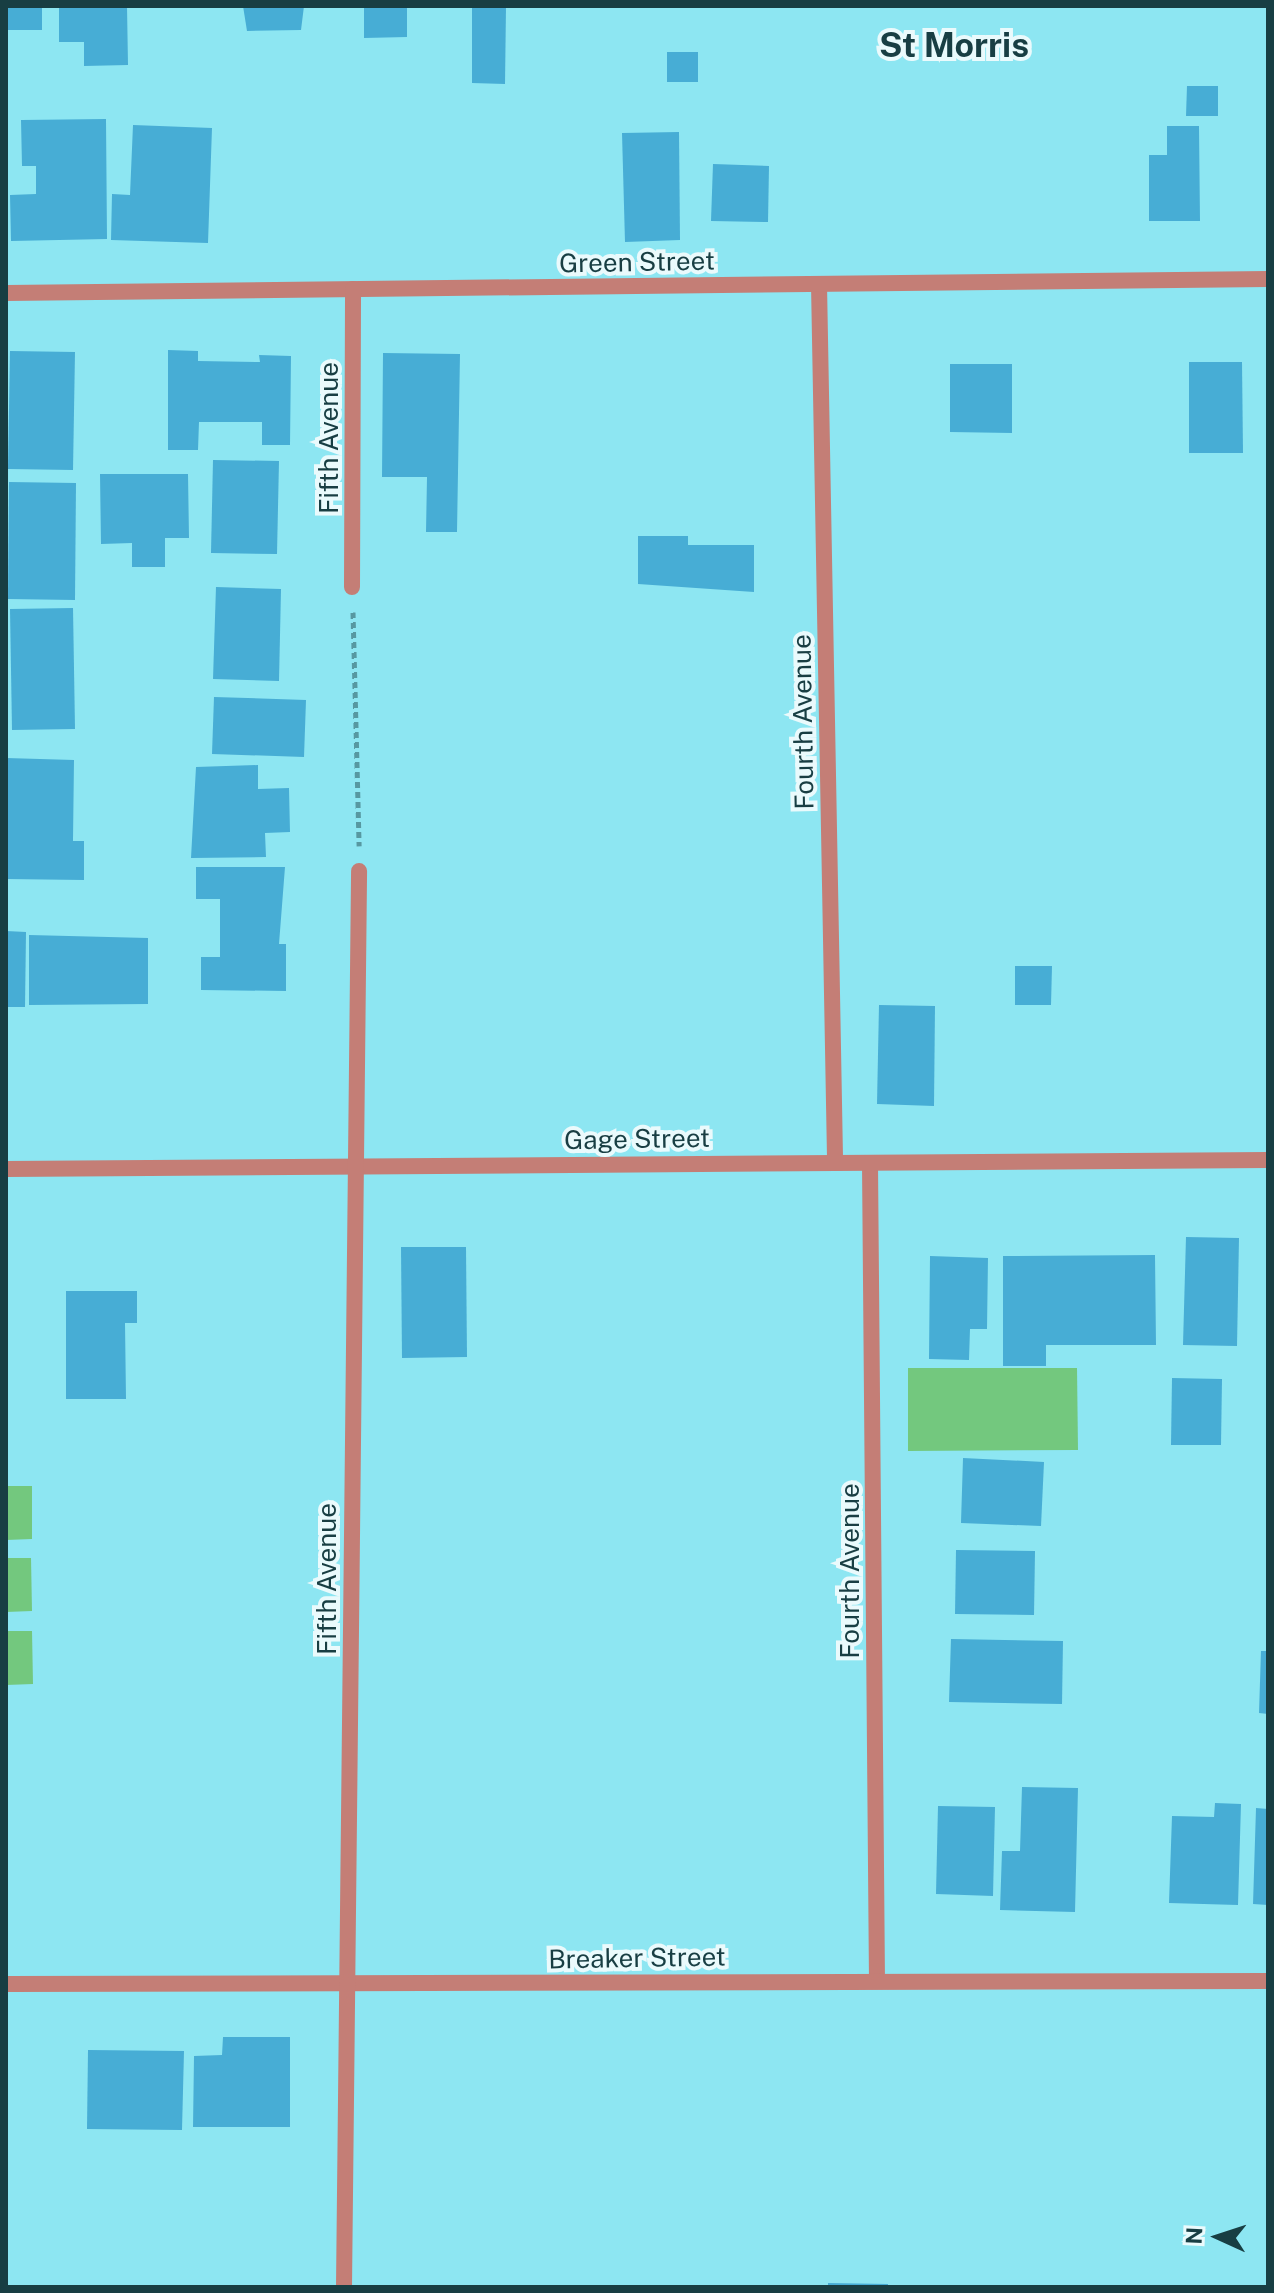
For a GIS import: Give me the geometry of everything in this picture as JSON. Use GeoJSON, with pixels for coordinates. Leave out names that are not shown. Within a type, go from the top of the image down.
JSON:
{"type":"FeatureCollection","features":[{"type":"Feature","properties":{"kind":"street","name":"Green Street"},"geometry":{"type":"LineString","coordinates":[[6,293],[1268,279]]}},
{"type":"Feature","properties":{"kind":"street","name":"Fourth Avenue"},"geometry":{"type":"LineString","coordinates":[[819,284],[835,1160]]}},
{"type":"Feature","properties":{"kind":"street","name":"Fifth Avenue"},"geometry":{"type":"LineString","coordinates":[[352,587],[353,289]]}},
{"type":"Feature","properties":{"kind":"street","name":"Fifth Avenue"},"geometry":{"type":"LineString","coordinates":[[344,2287],[359,871]]}},
{"type":"Feature","properties":{"kind":"street","name":"Gage Street"},"geometry":{"type":"LineString","coordinates":[[6,1169],[835,1160],[870,1164],[1268,1160]]}},
{"type":"Feature","properties":{"kind":"street","name":"Fourth Avenue"},"geometry":{"type":"LineString","coordinates":[[870,1164],[877,1978]]}},
{"type":"Feature","properties":{"kind":"street","name":"Breaker Street"},"geometry":{"type":"LineString","coordinates":[[6,1984],[348,1986],[877,1978],[1268,1981]]}},
{"type":"Feature","properties":{"kind":"path"},"geometry":{"type":"LineString","coordinates":[[352,587],[359,871]]}},
{"type":"Feature","properties":{"kind":"green space"},"geometry":{"type":"Polygon","coordinates":[[[908,1368],[1077,1368],[1078,1450],[908,1451],[908,1368]]]}},
{"type":"Feature","properties":{"kind":"green space"},"geometry":{"type":"Polygon","coordinates":[[[6,1486],[32,1486],[32,1539],[6,1540],[6,1486]]]}},
{"type":"Feature","properties":{"kind":"green space"},"geometry":{"type":"Polygon","coordinates":[[[6,1558],[31,1558],[32,1611],[6,1612],[6,1558]]]}},
{"type":"Feature","properties":{"kind":"green space"},"geometry":{"type":"Polygon","coordinates":[[[6,1631],[32,1631],[33,1684],[6,1685],[6,1631]]]}},
{"type":"Feature","properties":{"kind":"building"},"geometry":{"type":"Polygon","coordinates":[[[6,6],[42,6],[42,30],[6,30],[6,6]]]}},
{"type":"Feature","properties":{"kind":"building"},"geometry":{"type":"Polygon","coordinates":[[[59,6],[127,6],[128,65],[84,66],[84,42],[59,42],[59,6]]]}},
{"type":"Feature","properties":{"kind":"building"},"geometry":{"type":"Polygon","coordinates":[[[243,6],[304,6],[301,30],[247,31],[243,6]]]}},
{"type":"Feature","properties":{"kind":"building"},"geometry":{"type":"Polygon","coordinates":[[[364,6],[407,6],[407,37],[364,38],[364,6]]]}},
{"type":"Feature","properties":{"kind":"building"},"geometry":{"type":"Polygon","coordinates":[[[472,6],[506,6],[505,84],[472,83],[472,6]]]}},
{"type":"Feature","properties":{"kind":"building"},"geometry":{"type":"Polygon","coordinates":[[[667,52],[698,52],[698,82],[667,82],[667,52]]]}},
{"type":"Feature","properties":{"kind":"building"},"geometry":{"type":"Polygon","coordinates":[[[1187,86],[1218,86],[1218,116],[1186,116],[1187,86]]]}},
{"type":"Feature","properties":{"kind":"building"},"geometry":{"type":"Polygon","coordinates":[[[106,119],[107,239],[11,241],[10,195],[36,194],[36,166],[22,166],[21,120],[106,119]]]}},
{"type":"Feature","properties":{"kind":"building"},"geometry":{"type":"Polygon","coordinates":[[[133,125],[212,128],[208,243],[111,240],[112,194],[130,195],[133,125]]]}},
{"type":"Feature","properties":{"kind":"building"},"geometry":{"type":"Polygon","coordinates":[[[1167,126],[1199,126],[1200,221],[1149,221],[1149,155],[1167,155],[1167,126]]]}},
{"type":"Feature","properties":{"kind":"building"},"geometry":{"type":"Polygon","coordinates":[[[679,132],[680,240],[625,242],[622,133],[679,132]]]}},
{"type":"Feature","properties":{"kind":"building"},"geometry":{"type":"Polygon","coordinates":[[[713,164],[769,166],[768,222],[711,221],[713,164]]]}},
{"type":"Feature","properties":{"kind":"building"},"geometry":{"type":"Polygon","coordinates":[[[168,350],[198,351],[198,361],[260,362],[259,355],[291,356],[290,445],[262,445],[262,422],[199,422],[198,450],[168,450],[168,350]]]}},
{"type":"Feature","properties":{"kind":"building"},"geometry":{"type":"Polygon","coordinates":[[[10,351],[75,352],[73,470],[8,469],[10,351]]]}},
{"type":"Feature","properties":{"kind":"building"},"geometry":{"type":"Polygon","coordinates":[[[383,353],[460,354],[457,532],[426,532],[427,477],[382,477],[383,353]]]}},
{"type":"Feature","properties":{"kind":"building"},"geometry":{"type":"Polygon","coordinates":[[[1189,362],[1242,362],[1243,453],[1189,453],[1189,362]]]}},
{"type":"Feature","properties":{"kind":"building"},"geometry":{"type":"Polygon","coordinates":[[[950,364],[1012,364],[1012,433],[950,432],[950,364]]]}},
{"type":"Feature","properties":{"kind":"building"},"geometry":{"type":"Polygon","coordinates":[[[213,460],[279,461],[277,554],[211,553],[213,460]]]}},
{"type":"Feature","properties":{"kind":"building"},"geometry":{"type":"Polygon","coordinates":[[[100,474],[188,474],[189,538],[165,538],[165,567],[132,567],[132,543],[101,544],[100,474]]]}},
{"type":"Feature","properties":{"kind":"building"},"geometry":{"type":"Polygon","coordinates":[[[9,482],[76,483],[75,600],[8,599],[9,482]]]}},
{"type":"Feature","properties":{"kind":"building"},"geometry":{"type":"Polygon","coordinates":[[[638,536],[688,536],[688,545],[754,545],[754,592],[638,584],[638,536]]]}},
{"type":"Feature","properties":{"kind":"building"},"geometry":{"type":"Polygon","coordinates":[[[216,587],[281,589],[279,681],[213,679],[216,587]]]}},
{"type":"Feature","properties":{"kind":"building"},"geometry":{"type":"Polygon","coordinates":[[[73,608],[75,729],[12,730],[10,609],[73,608]]]}},
{"type":"Feature","properties":{"kind":"building"},"geometry":{"type":"Polygon","coordinates":[[[214,697],[306,700],[304,757],[212,754],[214,697]]]}},
{"type":"Feature","properties":{"kind":"building"},"geometry":{"type":"Polygon","coordinates":[[[6,758],[74,760],[73,841],[84,841],[84,880],[6,879],[6,758]]]}},
{"type":"Feature","properties":{"kind":"building"},"geometry":{"type":"Polygon","coordinates":[[[258,765],[258,789],[289,788],[290,832],[265,833],[266,857],[191,858],[196,767],[258,765]]]}},
{"type":"Feature","properties":{"kind":"building"},"geometry":{"type":"Polygon","coordinates":[[[196,867],[285,867],[279,944],[286,944],[286,991],[201,990],[201,957],[220,957],[220,899],[196,899],[196,867]]]}},
{"type":"Feature","properties":{"kind":"building"},"geometry":{"type":"Polygon","coordinates":[[[6,931],[26,932],[25,1007],[6,1007],[6,931]]]}},
{"type":"Feature","properties":{"kind":"building"},"geometry":{"type":"Polygon","coordinates":[[[29,935],[148,938],[148,1004],[29,1005],[29,935]]]}},
{"type":"Feature","properties":{"kind":"building"},"geometry":{"type":"Polygon","coordinates":[[[1015,966],[1052,966],[1051,1005],[1015,1005],[1015,966]]]}},
{"type":"Feature","properties":{"kind":"building"},"geometry":{"type":"Polygon","coordinates":[[[879,1005],[935,1006],[934,1106],[877,1104],[879,1005]]]}},
{"type":"Feature","properties":{"kind":"building"},"geometry":{"type":"Polygon","coordinates":[[[1186,1237],[1239,1238],[1237,1346],[1183,1345],[1186,1237]]]}},
{"type":"Feature","properties":{"kind":"building"},"geometry":{"type":"Polygon","coordinates":[[[401,1247],[466,1247],[467,1357],[402,1358],[401,1247]]]}},
{"type":"Feature","properties":{"kind":"building"},"geometry":{"type":"Polygon","coordinates":[[[1155,1255],[1156,1345],[1046,1345],[1046,1366],[1003,1366],[1003,1256],[1155,1255]]]}},
{"type":"Feature","properties":{"kind":"building"},"geometry":{"type":"Polygon","coordinates":[[[930,1256],[988,1258],[987,1329],[970,1329],[969,1360],[929,1359],[930,1256]]]}},
{"type":"Feature","properties":{"kind":"building"},"geometry":{"type":"Polygon","coordinates":[[[66,1291],[137,1291],[137,1323],[125,1323],[126,1399],[66,1399],[66,1291]]]}},
{"type":"Feature","properties":{"kind":"building"},"geometry":{"type":"Polygon","coordinates":[[[1172,1378],[1222,1379],[1221,1445],[1171,1445],[1172,1378]]]}},
{"type":"Feature","properties":{"kind":"building"},"geometry":{"type":"Polygon","coordinates":[[[963,1458],[1044,1462],[1041,1526],[961,1523],[963,1458]]]}},
{"type":"Feature","properties":{"kind":"building"},"geometry":{"type":"Polygon","coordinates":[[[956,1550],[1035,1551],[1034,1615],[955,1614],[956,1550]]]}},
{"type":"Feature","properties":{"kind":"building"},"geometry":{"type":"Polygon","coordinates":[[[951,1639],[1063,1641],[1062,1704],[949,1702],[951,1639]]]}},
{"type":"Feature","properties":{"kind":"building"},"geometry":{"type":"Polygon","coordinates":[[[1261,1651],[1268,1651],[1268,1714],[1259,1713],[1261,1651]]]}},
{"type":"Feature","properties":{"kind":"building"},"geometry":{"type":"Polygon","coordinates":[[[1022,1787],[1078,1788],[1075,1912],[1000,1910],[1002,1851],[1020,1851],[1022,1787]]]}},
{"type":"Feature","properties":{"kind":"building"},"geometry":{"type":"Polygon","coordinates":[[[1215,1803],[1241,1804],[1238,1905],[1169,1903],[1172,1816],[1214,1817],[1215,1803]]]}},
{"type":"Feature","properties":{"kind":"building"},"geometry":{"type":"Polygon","coordinates":[[[938,1806],[995,1807],[993,1896],[936,1894],[938,1806]]]}},
{"type":"Feature","properties":{"kind":"building"},"geometry":{"type":"Polygon","coordinates":[[[1256,1808],[1268,1809],[1268,1905],[1253,1904],[1256,1808]]]}},
{"type":"Feature","properties":{"kind":"building"},"geometry":{"type":"Polygon","coordinates":[[[223,2037],[290,2037],[290,2127],[193,2127],[194,2056],[222,2055],[223,2037]]]}},
{"type":"Feature","properties":{"kind":"building"},"geometry":{"type":"Polygon","coordinates":[[[88,2050],[184,2051],[182,2130],[87,2129],[88,2050]]]}},
{"type":"Feature","properties":{"kind":"building"},"geometry":{"type":"Polygon","coordinates":[[[828,2283],[888,2284],[888,2287],[828,2287],[828,2283]]]}},
{"type":"Feature","properties":{"kind":"district","name":"St Morris"},"geometry":{"type":"Point","coordinates":[954,46]}}]}
